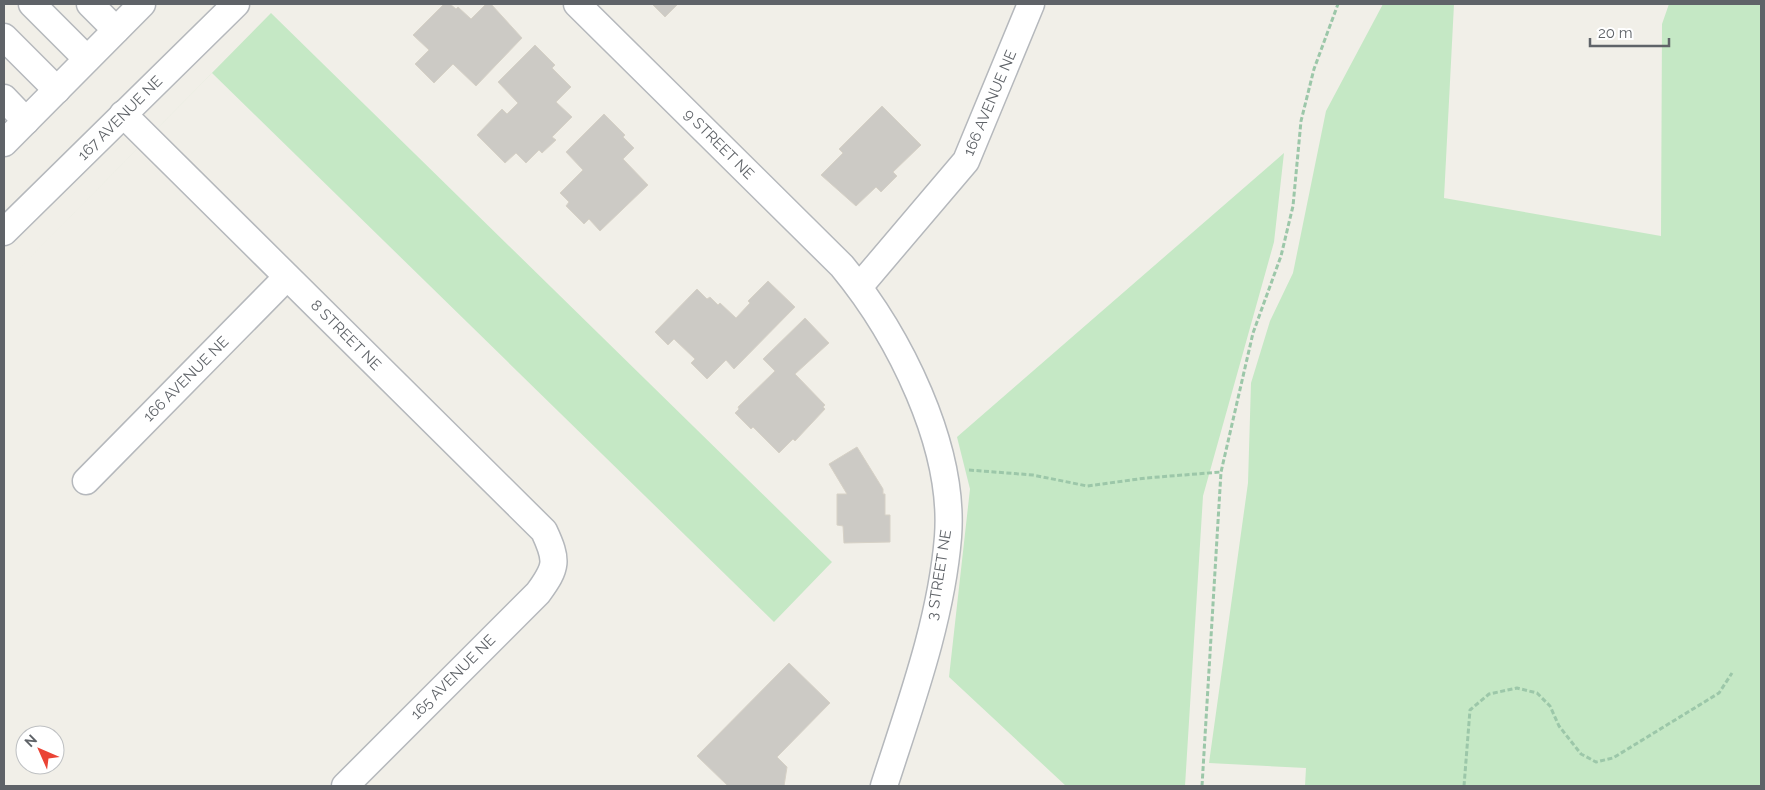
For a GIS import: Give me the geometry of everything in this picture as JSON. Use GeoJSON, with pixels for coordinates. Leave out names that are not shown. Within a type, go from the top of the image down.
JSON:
{"type":"FeatureCollection","features":[{"type":"Feature","properties":{"kind":"street"},"geometry":{"type":"LineString","coordinates":[[32,4],[88,59]]}},
{"type":"Feature","properties":{"kind":"street"},"geometry":{"type":"LineString","coordinates":[[90,4],[116,30]]}},
{"type":"Feature","properties":{"kind":"street"},"geometry":{"type":"LineString","coordinates":[[4,142],[142,4]]}},
{"type":"Feature","properties":{"kind":"street","name":"167 AVENUE NE"},"geometry":{"type":"LineString","coordinates":[[4,232],[236,4]]}},
{"type":"Feature","properties":{"kind":"street","name":"9 STREET NE"},"geometry":{"type":"LineString","coordinates":[[577,4],[842,266],[859,287]]}},
{"type":"Feature","properties":{"kind":"street","name":"166 AVENUE NE"},"geometry":{"type":"LineString","coordinates":[[859,287],[966,162],[1031,4]]}},
{"type":"Feature","properties":{"kind":"street"},"geometry":{"type":"LineString","coordinates":[[4,37],[57,90]]}},
{"type":"Feature","properties":{"kind":"street"},"geometry":{"type":"LineString","coordinates":[[4,98],[26,121]]}},
{"type":"Feature","properties":{"kind":"street","name":"8 STREET NE"},"geometry":{"type":"LineString","coordinates":[[123,114],[544,532],[552,548],[555,564]]}},
{"type":"Feature","properties":{"kind":"street","name":"166 AVENUE NE"},"geometry":{"type":"LineString","coordinates":[[86,481],[287,277]]}},
{"type":"Feature","properties":{"kind":"street","name":"3 STREET NE"},"geometry":{"type":"LineString","coordinates":[[859,287],[896,344],[910,374],[944,468],[948,535],[941,585],[921,671],[884,786]]}},
{"type":"Feature","properties":{"kind":"street","name":"165 AVENUE NE"},"geometry":{"type":"LineString","coordinates":[[345,786],[538,593],[551,574],[555,564]]}},
{"type":"Feature","properties":{"kind":"path"},"geometry":{"type":"LineString","coordinates":[[1202,786],[1221,472],[1253,333],[1281,256],[1293,206],[1301,121],[1312,78],[1338,4]]}},
{"type":"Feature","properties":{"kind":"path"},"geometry":{"type":"LineString","coordinates":[[944,468],[1033,475],[1086,486],[1146,478],[1221,472]]}},
{"type":"Feature","properties":{"kind":"path"},"geometry":{"type":"LineString","coordinates":[[1464,786],[1470,710],[1489,694],[1516,688],[1537,693],[1550,706],[1559,726],[1581,754],[1596,762],[1613,758],[1718,693],[1732,673]]}},
{"type":"Feature","properties":{"kind":"green space"},"geometry":{"type":"Polygon","coordinates":[[[1383,4],[1454,4],[1444,198],[1661,236],[1662,24],[1669,4],[1761,4],[1761,786],[1305,786],[1306,768],[1209,763],[1248,483],[1251,383],[1270,321],[1293,273],[1326,111],[1383,4]]]}},
{"type":"Feature","properties":{"kind":"green space"},"geometry":{"type":"Polygon","coordinates":[[[271,13],[832,562],[774,622],[212,73],[4,284],[271,13]]]}},
{"type":"Feature","properties":{"kind":"green space"},"geometry":{"type":"Polygon","coordinates":[[[1284,153],[1274,242],[1203,496],[1185,786],[1066,786],[949,677],[970,489],[957,437],[1284,153]]]}},
{"type":"Feature","properties":{"kind":"building"},"geometry":{"type":"Polygon","coordinates":[[[444,4],[450,4],[456,9],[458,7],[471,19],[486,4],[491,4],[522,38],[476,86],[453,64],[434,83],[415,64],[429,50],[413,35],[444,4]]]}},
{"type":"Feature","properties":{"kind":"building"},"geometry":{"type":"Polygon","coordinates":[[[652,4],[678,4],[665,17],[652,4]]]}},
{"type":"Feature","properties":{"kind":"building"},"geometry":{"type":"Polygon","coordinates":[[[535,45],[555,65],[552,68],[571,87],[556,102],[572,117],[552,137],[556,140],[542,153],[539,150],[526,163],[516,153],[505,163],[477,135],[502,109],[507,114],[518,103],[498,82],[535,45]]]}},
{"type":"Feature","properties":{"kind":"building"},"geometry":{"type":"Polygon","coordinates":[[[882,106],[921,145],[893,172],[897,176],[881,192],[876,187],[856,206],[821,175],[843,153],[839,149],[882,106]]]}},
{"type":"Feature","properties":{"kind":"building"},"geometry":{"type":"Polygon","coordinates":[[[604,114],[625,135],[623,137],[634,148],[623,159],[648,185],[600,231],[589,219],[584,224],[566,206],[569,202],[560,193],[583,170],[566,152],[604,114]]]}},
{"type":"Feature","properties":{"kind":"building"},"geometry":{"type":"Polygon","coordinates":[[[768,281],[795,307],[734,369],[726,360],[707,379],[691,363],[695,359],[674,339],[668,345],[655,332],[697,289],[707,299],[710,297],[718,305],[720,303],[736,318],[750,303],[748,301],[768,281]]]}},
{"type":"Feature","properties":{"kind":"building"},"geometry":{"type":"Polygon","coordinates":[[[805,318],[829,343],[795,374],[825,405],[823,407],[825,409],[795,441],[793,439],[779,453],[753,427],[751,429],[735,413],[739,409],[738,407],[775,371],[763,359],[805,318]]]}},
{"type":"Feature","properties":{"kind":"building"},"geometry":{"type":"Polygon","coordinates":[[[857,447],[883,489],[883,494],[885,494],[885,515],[890,515],[890,542],[844,543],[843,526],[837,525],[837,494],[847,494],[829,464],[857,447]]]}},
{"type":"Feature","properties":{"kind":"building"},"geometry":{"type":"Polygon","coordinates":[[[789,663],[830,703],[777,757],[787,767],[784,786],[728,786],[697,756],[789,663]]]}}]}
